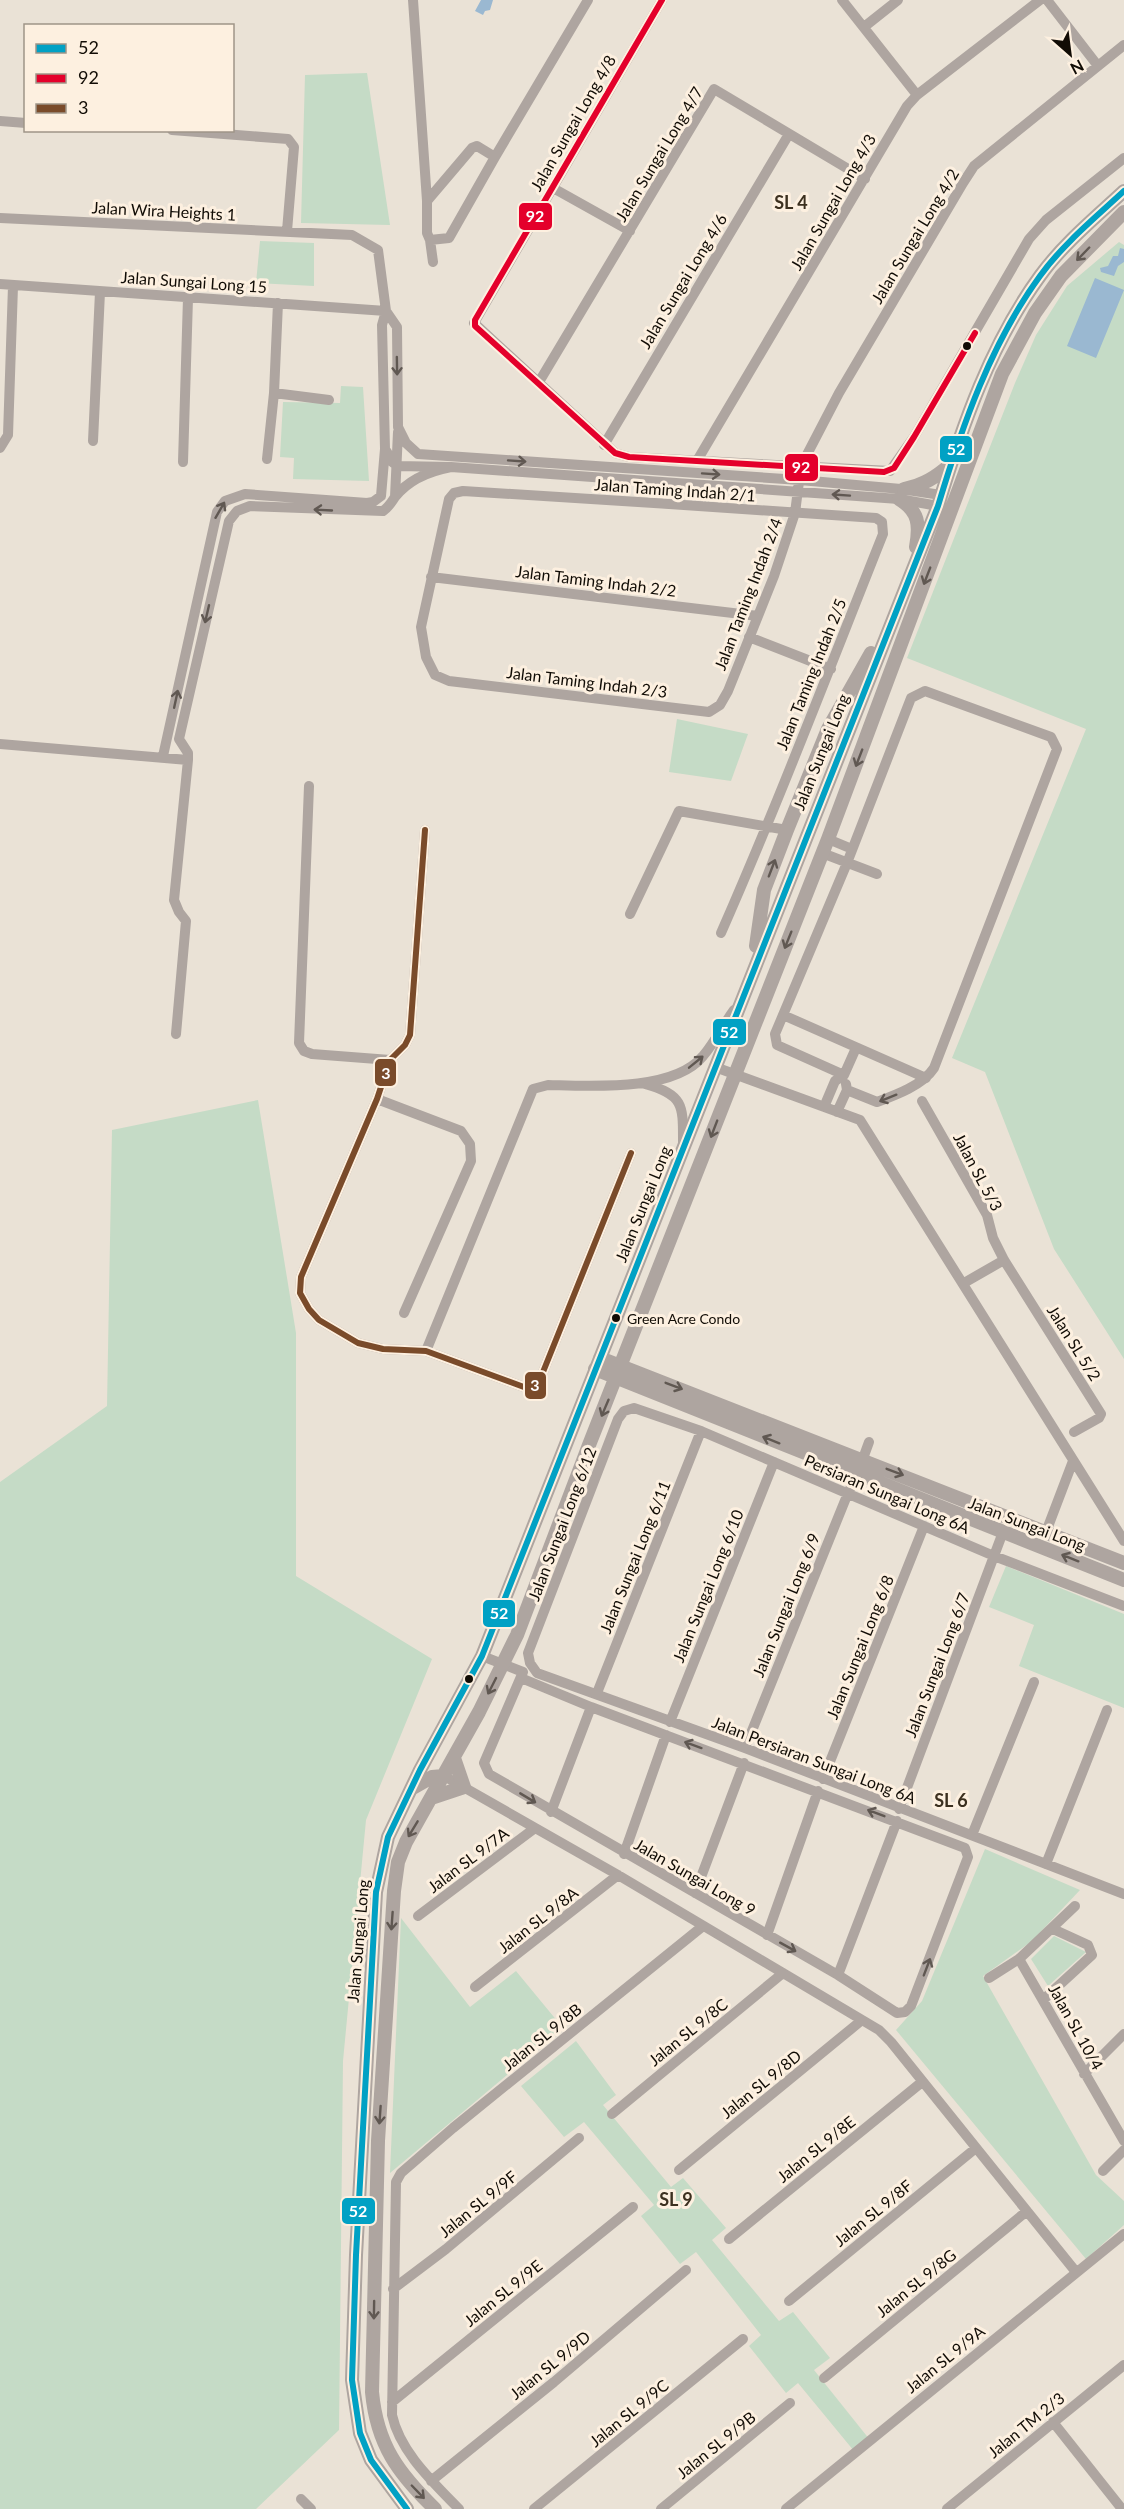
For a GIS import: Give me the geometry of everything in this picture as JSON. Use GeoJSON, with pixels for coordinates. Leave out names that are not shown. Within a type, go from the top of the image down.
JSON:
{"type":"FeatureCollection","features":[{"type":"Feature","properties":{"kind":"street"},"geometry":{"type":"LineString","coordinates":[[413,0],[427,201],[427,232],[433,262]]}},
{"type":"Feature","properties":{"kind":"street"},"geometry":{"type":"LineString","coordinates":[[430,240],[449,238],[588,0]]}},
{"type":"Feature","properties":{"kind":"street","name":"Jalan Sungai Long 4/8"},"geometry":{"type":"LineString","coordinates":[[540,382],[474,323],[662,0]]}},
{"type":"Feature","properties":{"kind":"street"},"geometry":{"type":"LineString","coordinates":[[842,0],[917,95]]}},
{"type":"Feature","properties":{"kind":"street"},"geometry":{"type":"LineString","coordinates":[[864,27],[898,0]]}},
{"type":"Feature","properties":{"kind":"street","name":"Jalan Sungai Long 4/3"},"geometry":{"type":"LineString","coordinates":[[698,459],[907,106],[917,95],[1040,0]]}},
{"type":"Feature","properties":{"kind":"street"},"geometry":{"type":"LineString","coordinates":[[1047,0],[1098,66]]}},
{"type":"Feature","properties":{"kind":"street","name":"Jalan Sungai Long 4/2"},"geometry":{"type":"LineString","coordinates":[[798,492],[801,466],[839,393],[974,166],[1124,45]]}},
{"type":"Feature","properties":{"kind":"street","name":"Jalan Sungai Long 4/7"},"geometry":{"type":"LineString","coordinates":[[540,382],[714,89],[865,179]]}},
{"type":"Feature","properties":{"kind":"street"},"geometry":{"type":"LineString","coordinates":[[0,121],[24,123]]}},
{"type":"Feature","properties":{"kind":"street"},"geometry":{"type":"LineString","coordinates":[[198,132],[288,139],[294,147],[287,231]]}},
{"type":"Feature","properties":{"kind":"street","name":"Jalan Sungai Long 4/6"},"geometry":{"type":"LineString","coordinates":[[604,445],[789,134]]}},
{"type":"Feature","properties":{"kind":"street"},"geometry":{"type":"LineString","coordinates":[[427,201],[472,148],[477,146],[495,157]]}},
{"type":"Feature","properties":{"kind":"street"},"geometry":{"type":"LineString","coordinates":[[540,382],[604,445],[615,453],[629,457],[698,459],[884,472],[894,468],[914,438],[1029,239],[1046,219],[1124,158]]}},
{"type":"Feature","properties":{"kind":"street"},"geometry":{"type":"LineString","coordinates":[[553,188],[630,231]]}},
{"type":"Feature","properties":{"kind":"street","name":"Jalan Sungai Long"},"geometry":{"type":"LineString","coordinates":[[435,2509],[402,2475],[390,2456],[377,2422],[372,2392],[378,2141],[394,1891],[398,1863],[406,1842],[454,1758],[517,1635],[589,1445],[828,839],[948,521],[946,500],[953,462],[987,369],[1008,325],[1041,274],[1066,246],[1124,191]]}},
{"type":"Feature","properties":{"kind":"street","name":"Jalan Sungai Long"},"geometry":{"type":"LineString","coordinates":[[407,2509],[371,2460],[360,2433],[352,2380],[356,2255],[375,1892],[388,1837],[435,1741],[482,1656],[913,564],[946,500],[1002,374],[1035,313],[1061,276],[1124,212]]}},
{"type":"Feature","properties":{"kind":"street","name":"Jalan Wira Heights 1"},"geometry":{"type":"LineString","coordinates":[[0,219],[287,231],[352,236],[378,250],[386,311]]}},
{"type":"Feature","properties":{"kind":"street","name":"Jalan Sungai Long 15"},"geometry":{"type":"LineString","coordinates":[[0,284],[386,311]]}},
{"type":"Feature","properties":{"kind":"street"},"geometry":{"type":"LineString","coordinates":[[0,448],[8,435],[13,286]]}},
{"type":"Feature","properties":{"kind":"street"},"geometry":{"type":"LineString","coordinates":[[93,441],[100,292]]}},
{"type":"Feature","properties":{"kind":"street"},"geometry":{"type":"LineString","coordinates":[[183,462],[188,298]]}},
{"type":"Feature","properties":{"kind":"street"},"geometry":{"type":"LineString","coordinates":[[267,459],[274,393],[279,303]]}},
{"type":"Feature","properties":{"kind":"street"},"geometry":{"type":"LineString","coordinates":[[386,311],[397,327],[398,427],[393,463],[395,497]]}},
{"type":"Feature","properties":{"kind":"street"},"geometry":{"type":"LineString","coordinates":[[163,756],[217,512],[225,501],[244,494],[373,502],[381,496],[393,463],[386,449],[382,325],[386,311]]}},
{"type":"Feature","properties":{"kind":"street"},"geometry":{"type":"LineString","coordinates":[[274,393],[329,400]]}},
{"type":"Feature","properties":{"kind":"street"},"geometry":{"type":"LineString","coordinates":[[962,437],[979,429],[972,410]]}},
{"type":"Feature","properties":{"kind":"street"},"geometry":{"type":"LineString","coordinates":[[398,427],[406,444],[418,454]]}},
{"type":"Feature","properties":{"kind":"street"},"geometry":{"type":"LineString","coordinates":[[393,463],[418,454],[800,480],[946,500]]}},
{"type":"Feature","properties":{"kind":"street"},"geometry":{"type":"LineString","coordinates":[[393,463],[798,492],[902,494],[935,478],[953,462]]}},
{"type":"Feature","properties":{"kind":"street"},"geometry":{"type":"LineString","coordinates":[[176,1034],[186,921],[174,900],[188,760],[188,753],[180,739],[229,521],[237,511],[250,506],[383,512],[395,497],[426,473],[451,467]]}},
{"type":"Feature","properties":{"kind":"street","name":"Jalan Taming Indah 2/1"},"geometry":{"type":"LineString","coordinates":[[431,577],[449,499],[454,493],[463,491],[876,518],[882,522],[884,534]]}},
{"type":"Feature","properties":{"kind":"street","name":"Jalan Taming Indah 2/4"},"geometry":{"type":"LineString","coordinates":[[720,705],[758,616],[795,513],[798,492]]}},
{"type":"Feature","properties":{"kind":"street"},"geometry":{"type":"LineString","coordinates":[[902,494],[917,518],[917,541],[913,564]]}},
{"type":"Feature","properties":{"kind":"street","name":"Jalan Taming Indah 2/5"},"geometry":{"type":"LineString","coordinates":[[721,933],[768,826],[884,534]]}},
{"type":"Feature","properties":{"kind":"street","name":"Jalan Taming Indah 2/2"},"geometry":{"type":"LineString","coordinates":[[431,577],[758,616]]}},
{"type":"Feature","properties":{"kind":"street","name":"Jalan Taming Indah 2/3"},"geometry":{"type":"LineString","coordinates":[[431,577],[421,627],[426,657],[435,675],[449,681],[709,712],[720,705]]}},
{"type":"Feature","properties":{"kind":"street"},"geometry":{"type":"LineString","coordinates":[[754,967],[764,890],[787,830],[828,729],[896,610]]}},
{"type":"Feature","properties":{"kind":"street"},"geometry":{"type":"LineString","coordinates":[[750,637],[831,669]]}},
{"type":"Feature","properties":{"kind":"street"},"geometry":{"type":"LineString","coordinates":[[844,1075],[777,1045],[775,1034],[847,863],[911,698],[925,691],[1051,737],[1057,749],[934,1068],[926,1078],[895,1096],[877,1102],[848,1090]]}},
{"type":"Feature","properties":{"kind":"street"},"geometry":{"type":"LineString","coordinates":[[0,744],[163,756],[188,760]]}},
{"type":"Feature","properties":{"kind":"street"},"geometry":{"type":"LineString","coordinates":[[309,786],[299,1043],[304,1051],[312,1054],[390,1060]]}},
{"type":"Feature","properties":{"kind":"street"},"geometry":{"type":"LineString","coordinates":[[630,914],[679,811],[787,830]]}},
{"type":"Feature","properties":{"kind":"street"},"geometry":{"type":"LineString","coordinates":[[425,830],[410,1035],[405,1045],[390,1060],[377,1099],[301,1277],[300,1293],[309,1309],[319,1320],[358,1343],[383,1349],[426,1351],[532,1390],[541,1377],[631,1153]]}},
{"type":"Feature","properties":{"kind":"street"},"geometry":{"type":"LineString","coordinates":[[828,839],[852,849]]}},
{"type":"Feature","properties":{"kind":"street"},"geometry":{"type":"LineString","coordinates":[[822,853],[878,874]]}},
{"type":"Feature","properties":{"kind":"street"},"geometry":{"type":"LineString","coordinates":[[426,1351],[533,1089],[548,1085],[642,1083],[684,1071],[703,1058],[718,1031],[740,1003]]}},
{"type":"Feature","properties":{"kind":"street"},"geometry":{"type":"LineString","coordinates":[[783,1015],[926,1078]]}},
{"type":"Feature","properties":{"kind":"street"},"geometry":{"type":"LineString","coordinates":[[824,1107],[835,1081],[844,1075],[856,1048]]}},
{"type":"Feature","properties":{"kind":"street"},"geometry":{"type":"LineString","coordinates":[[715,1067],[860,1120],[1124,1541]]}},
{"type":"Feature","properties":{"kind":"street"},"geometry":{"type":"LineString","coordinates":[[837,1112],[848,1090],[844,1075]]}},
{"type":"Feature","properties":{"kind":"street"},"geometry":{"type":"LineString","coordinates":[[642,1083],[664,1090],[680,1103],[683,1108],[683,1148]]}},
{"type":"Feature","properties":{"kind":"street"},"geometry":{"type":"LineString","coordinates":[[377,1099],[461,1131],[470,1144],[471,1161],[404,1313]]}},
{"type":"Feature","properties":{"kind":"street","name":"Jalan SL 5/3"},"geometry":{"type":"LineString","coordinates":[[922,1101],[987,1215],[993,1238],[1004,1260]]}},
{"type":"Feature","properties":{"kind":"street"},"geometry":{"type":"LineString","coordinates":[[963,1283],[1004,1260]]}},
{"type":"Feature","properties":{"kind":"street","name":"Jalan SL 5/2"},"geometry":{"type":"LineString","coordinates":[[1004,1260],[1101,1414],[1099,1418],[1074,1432]]}},
{"type":"Feature","properties":{"kind":"street","name":"Jalan Sungai Long"},"geometry":{"type":"LineString","coordinates":[[597,1363],[858,1475],[1124,1580]]}},
{"type":"Feature","properties":{"kind":"street","name":"Jalan Sungai Long"},"geometry":{"type":"LineString","coordinates":[[619,1372],[863,1460],[1124,1563]]}},
{"type":"Feature","properties":{"kind":"street","name":"Persiaran Sungai Long 6A"},"geometry":{"type":"LineString","coordinates":[[638,1408],[701,1431],[994,1556],[1124,1606]]}},
{"type":"Feature","properties":{"kind":"street","name":"Jalan Sungai Long 6/12"},"geometry":{"type":"LineString","coordinates":[[530,1663],[528,1653],[618,1419],[627,1409],[638,1408]]}},
{"type":"Feature","properties":{"kind":"street","name":"Jalan Sungai Long 6/11"},"geometry":{"type":"LineString","coordinates":[[597,1693],[701,1431]]}},
{"type":"Feature","properties":{"kind":"street"},"geometry":{"type":"LineString","coordinates":[[568,1438],[589,1445]]}},
{"type":"Feature","properties":{"kind":"street","name":"Jalan Sungai Long 6/9"},"geometry":{"type":"LineString","coordinates":[[745,1748],[848,1493],[858,1475],[869,1442]]}},
{"type":"Feature","properties":{"kind":"street"},"geometry":{"type":"LineString","coordinates":[[1046,1532],[1073,1461]]}},
{"type":"Feature","properties":{"kind":"street","name":"Jalan Sungai Long 6/10"},"geometry":{"type":"LineString","coordinates":[[670,1722],[774,1462]]}},
{"type":"Feature","properties":{"kind":"street","name":"Jalan Sungai Long 6/8"},"geometry":{"type":"LineString","coordinates":[[823,1779],[924,1526]]}},
{"type":"Feature","properties":{"kind":"street","name":"Jalan Sungai Long 6/7"},"geometry":{"type":"LineString","coordinates":[[899,1809],[1003,1532]]}},
{"type":"Feature","properties":{"kind":"street"},"geometry":{"type":"LineString","coordinates":[[482,1656],[523,1672],[521,1678],[591,1707],[897,1821],[838,1975]]}},
{"type":"Feature","properties":{"kind":"street","name":"Jalan Persiaran Sungai Long 6A"},"geometry":{"type":"LineString","coordinates":[[530,1663],[537,1672],[1123,1891]]}},
{"type":"Feature","properties":{"kind":"street","name":"Jalan Sungai Long 9"},"geometry":{"type":"LineString","coordinates":[[521,1678],[484,1763],[489,1774],[551,1812],[838,1975],[897,2013],[905,2012],[911,2006],[968,1857],[961,1845],[897,1821]]}},
{"type":"Feature","properties":{"kind":"street"},"geometry":{"type":"LineString","coordinates":[[972,1834],[1034,1682]]}},
{"type":"Feature","properties":{"kind":"street"},"geometry":{"type":"LineString","coordinates":[[551,1812],[591,1707]]}},
{"type":"Feature","properties":{"kind":"street"},"geometry":{"type":"LineString","coordinates":[[1046,1864],[1107,1710]]}},
{"type":"Feature","properties":{"kind":"street"},"geometry":{"type":"LineString","coordinates":[[624,1854],[666,1735]]}},
{"type":"Feature","properties":{"kind":"street"},"geometry":{"type":"LineString","coordinates":[[435,1741],[437,1761],[444,1776]]}},
{"type":"Feature","properties":{"kind":"street"},"geometry":{"type":"LineString","coordinates":[[454,1758],[464,1787]]}},
{"type":"Feature","properties":{"kind":"street"},"geometry":{"type":"LineString","coordinates":[[695,1893],[744,1763]]}},
{"type":"Feature","properties":{"kind":"street"},"geometry":{"type":"LineString","coordinates":[[411,1789],[432,1777],[444,1776],[618,1875],[862,2020],[891,2042],[1076,2272]]}},
{"type":"Feature","properties":{"kind":"street"},"geometry":{"type":"LineString","coordinates":[[431,1798],[464,1787]]}},
{"type":"Feature","properties":{"kind":"street"},"geometry":{"type":"LineString","coordinates":[[767,1935],[818,1791]]}},
{"type":"Feature","properties":{"kind":"street","name":"Jalan SL 9/7A"},"geometry":{"type":"LineString","coordinates":[[418,1916],[535,1828]]}},
{"type":"Feature","properties":{"kind":"street","name":"Jalan SL 9/8A"},"geometry":{"type":"LineString","coordinates":[[475,1987],[618,1875]]}},
{"type":"Feature","properties":{"kind":"street"},"geometry":{"type":"LineString","coordinates":[[989,1978],[1019,1959],[1076,1906]]}},
{"type":"Feature","properties":{"kind":"street","name":"Jalan SL 9/8B"},"geometry":{"type":"LineString","coordinates":[[393,2289],[396,2182],[401,2173],[453,2128],[703,1926]]}},
{"type":"Feature","properties":{"kind":"street"},"geometry":{"type":"LineString","coordinates":[[1044,1999],[1092,1955],[1088,1945],[1053,1929]]}},
{"type":"Feature","properties":{"kind":"street","name":"Jalan SL 10/4"},"geometry":{"type":"LineString","coordinates":[[1019,1959],[1124,2141]]}},
{"type":"Feature","properties":{"kind":"street","name":"Jalan SL 9/8C"},"geometry":{"type":"LineString","coordinates":[[612,2114],[783,1973]]}},
{"type":"Feature","properties":{"kind":"street","name":"Jalan SL 9/8D"},"geometry":{"type":"LineString","coordinates":[[679,2170],[862,2020]]}},
{"type":"Feature","properties":{"kind":"street"},"geometry":{"type":"LineString","coordinates":[[1084,2074],[1124,2034]]}},
{"type":"Feature","properties":{"kind":"street","name":"Jalan SL 9/8E"},"geometry":{"type":"LineString","coordinates":[[729,2239],[922,2082]]}},
{"type":"Feature","properties":{"kind":"street","name":"Jalan SL 9/9F"},"geometry":{"type":"LineString","coordinates":[[393,2289],[455,2242],[579,2138]]}},
{"type":"Feature","properties":{"kind":"street","name":"Jalan SL 9/8F"},"geometry":{"type":"LineString","coordinates":[[789,2301],[976,2148]]}},
{"type":"Feature","properties":{"kind":"street"},"geometry":{"type":"LineString","coordinates":[[1103,2171],[1124,2150]]}},
{"type":"Feature","properties":{"kind":"street","name":"Jalan SL 9/9E"},"geometry":{"type":"LineString","coordinates":[[392,2402],[633,2207]]}},
{"type":"Feature","properties":{"kind":"street","name":"Jalan SL 9/8G"},"geometry":{"type":"LineString","coordinates":[[824,2378],[1028,2211]]}},
{"type":"Feature","properties":{"kind":"street","name":"Jalan SL 9/9A"},"geometry":{"type":"LineString","coordinates":[[786,2509],[1124,2235]]}},
{"type":"Feature","properties":{"kind":"street","name":"Jalan SL 9/9D"},"geometry":{"type":"LineString","coordinates":[[431,2481],[563,2375],[687,2270]]}},
{"type":"Feature","properties":{"kind":"street"},"geometry":{"type":"LineString","coordinates":[[393,2289],[392,2402],[395,2430],[431,2481],[459,2509]]}},
{"type":"Feature","properties":{"kind":"street","name":"Jalan SL 9/9C"},"geometry":{"type":"LineString","coordinates":[[534,2509],[743,2339]]}},
{"type":"Feature","properties":{"kind":"street","name":"Jalan TM 2/3"},"geometry":{"type":"LineString","coordinates":[[947,2509],[1124,2366]]}},
{"type":"Feature","properties":{"kind":"street","name":"Jalan SL 9/9B"},"geometry":{"type":"LineString","coordinates":[[661,2509],[790,2403]]}},
{"type":"Feature","properties":{"kind":"street"},"geometry":{"type":"LineString","coordinates":[[1053,2422],[1118,2508]]}},
{"type":"Feature","properties":{"kind":"street"},"geometry":{"type":"LineString","coordinates":[[301,2499],[311,2509]]}},
{"type":"Feature","properties":{"kind":"green space"},"geometry":{"type":"Polygon","coordinates":[[[367,73],[390,225],[301,223],[305,75],[367,73]]]}},
{"type":"Feature","properties":{"kind":"green space"},"geometry":{"type":"Polygon","coordinates":[[[260,241],[314,243],[314,286],[256,283],[260,241]]]}},
{"type":"Feature","properties":{"kind":"green space"},"geometry":{"type":"Polygon","coordinates":[[[1119,242],[1124,245],[1124,1359],[1054,1249],[985,1072],[952,1058],[1086,729],[907,658],[1036,335],[1067,286],[1119,242]]]}},
{"type":"Feature","properties":{"kind":"green space"},"geometry":{"type":"Polygon","coordinates":[[[341,386],[363,387],[369,481],[293,479],[294,458],[280,457],[283,402],[340,403],[341,386]]]}},
{"type":"Feature","properties":{"kind":"green space"},"geometry":{"type":"Polygon","coordinates":[[[677,719],[748,734],[731,781],[669,772],[677,719]]]}},
{"type":"Feature","properties":{"kind":"green space"},"geometry":{"type":"Polygon","coordinates":[[[258,1100],[296,1333],[296,1576],[432,1659],[366,1820],[343,2061],[339,2430],[256,2509],[0,2509],[0,1482],[107,1406],[112,1130],[258,1100]]]}},
{"type":"Feature","properties":{"kind":"green space"},"geometry":{"type":"Polygon","coordinates":[[[1006,1566],[1124,1614],[1124,1708],[1019,1666],[1034,1625],[989,1607],[1006,1566]]]}},
{"type":"Feature","properties":{"kind":"green space"},"geometry":{"type":"Polygon","coordinates":[[[985,1849],[1080,1890],[1032,1941],[983,1976],[1096,2175],[1124,2201],[1124,2225],[1086,2259],[896,2030],[922,2001],[985,1849]]]}},
{"type":"Feature","properties":{"kind":"green space"},"geometry":{"type":"Polygon","coordinates":[[[401,1918],[470,2007],[516,1971],[563,2028],[390,2173],[401,1918]]]}},
{"type":"Feature","properties":{"kind":"green space"},"geometry":{"type":"Polygon","coordinates":[[[1054,1936],[1086,1952],[1048,1986],[1031,1959],[1054,1936]]]}},
{"type":"Feature","properties":{"kind":"green space"},"geometry":{"type":"Polygon","coordinates":[[[576,2041],[616,2095],[603,2105],[671,2187],[683,2178],[726,2228],[712,2240],[779,2321],[793,2312],[830,2358],[814,2370],[870,2440],[854,2451],[798,2383],[786,2393],[749,2346],[761,2335],[696,2252],[680,2264],[641,2216],[654,2205],[584,2122],[564,2137],[521,2086],[576,2041]]]}},
{"type":"Feature","properties":{"kind":"water"},"geometry":{"type":"Polygon","coordinates":[[[481,0],[493,0],[490,10],[485,11],[483,15],[475,11],[481,0]]]}},
{"type":"Feature","properties":{"kind":"water"},"geometry":{"type":"Polygon","coordinates":[[[1120,248],[1124,249],[1124,262],[1118,266],[1114,276],[1101,272],[1100,268],[1108,266],[1113,256],[1118,256],[1120,248]]]}},
{"type":"Feature","properties":{"kind":"water"},"geometry":{"type":"Polygon","coordinates":[[[1095,278],[1124,290],[1096,358],[1067,346],[1095,278]]]}},
{"type":"Feature","properties":{"kind":"transit line","name":"92"},"geometry":{"type":"LineString","coordinates":[[662,0],[475,320],[475,326],[615,453],[629,457],[884,472],[894,468],[975,333]]}},
{"type":"Feature","properties":{"kind":"transit line","name":"52"},"geometry":{"type":"LineString","coordinates":[[407,2509],[371,2460],[360,2433],[352,2380],[356,2255],[376,1892],[388,1837],[420,1770],[482,1656],[938,506],[957,446],[980,386],[1007,329],[1040,276],[1080,231],[1124,191]]}},
{"type":"Feature","properties":{"kind":"transit line","name":"3"},"geometry":{"type":"LineString","coordinates":[[425,830],[410,1035],[405,1045],[390,1060],[377,1099],[301,1277],[300,1293],[309,1309],[319,1320],[358,1343],[383,1349],[426,1351],[532,1390],[541,1377],[631,1153]]}},
{"type":"Feature","properties":{"kind":"place","name":"Green Acre Condo"},"geometry":{"type":"Point","coordinates":[616,1318]}},
{"type":"Feature","properties":{"kind":"district","name":"SL 4"},"geometry":{"type":"Point","coordinates":[791,203]}},
{"type":"Feature","properties":{"kind":"district","name":"SL 6"},"geometry":{"type":"Point","coordinates":[951,1801]}},
{"type":"Feature","properties":{"kind":"district","name":"SL 9"},"geometry":{"type":"Point","coordinates":[676,2200]}}]}
